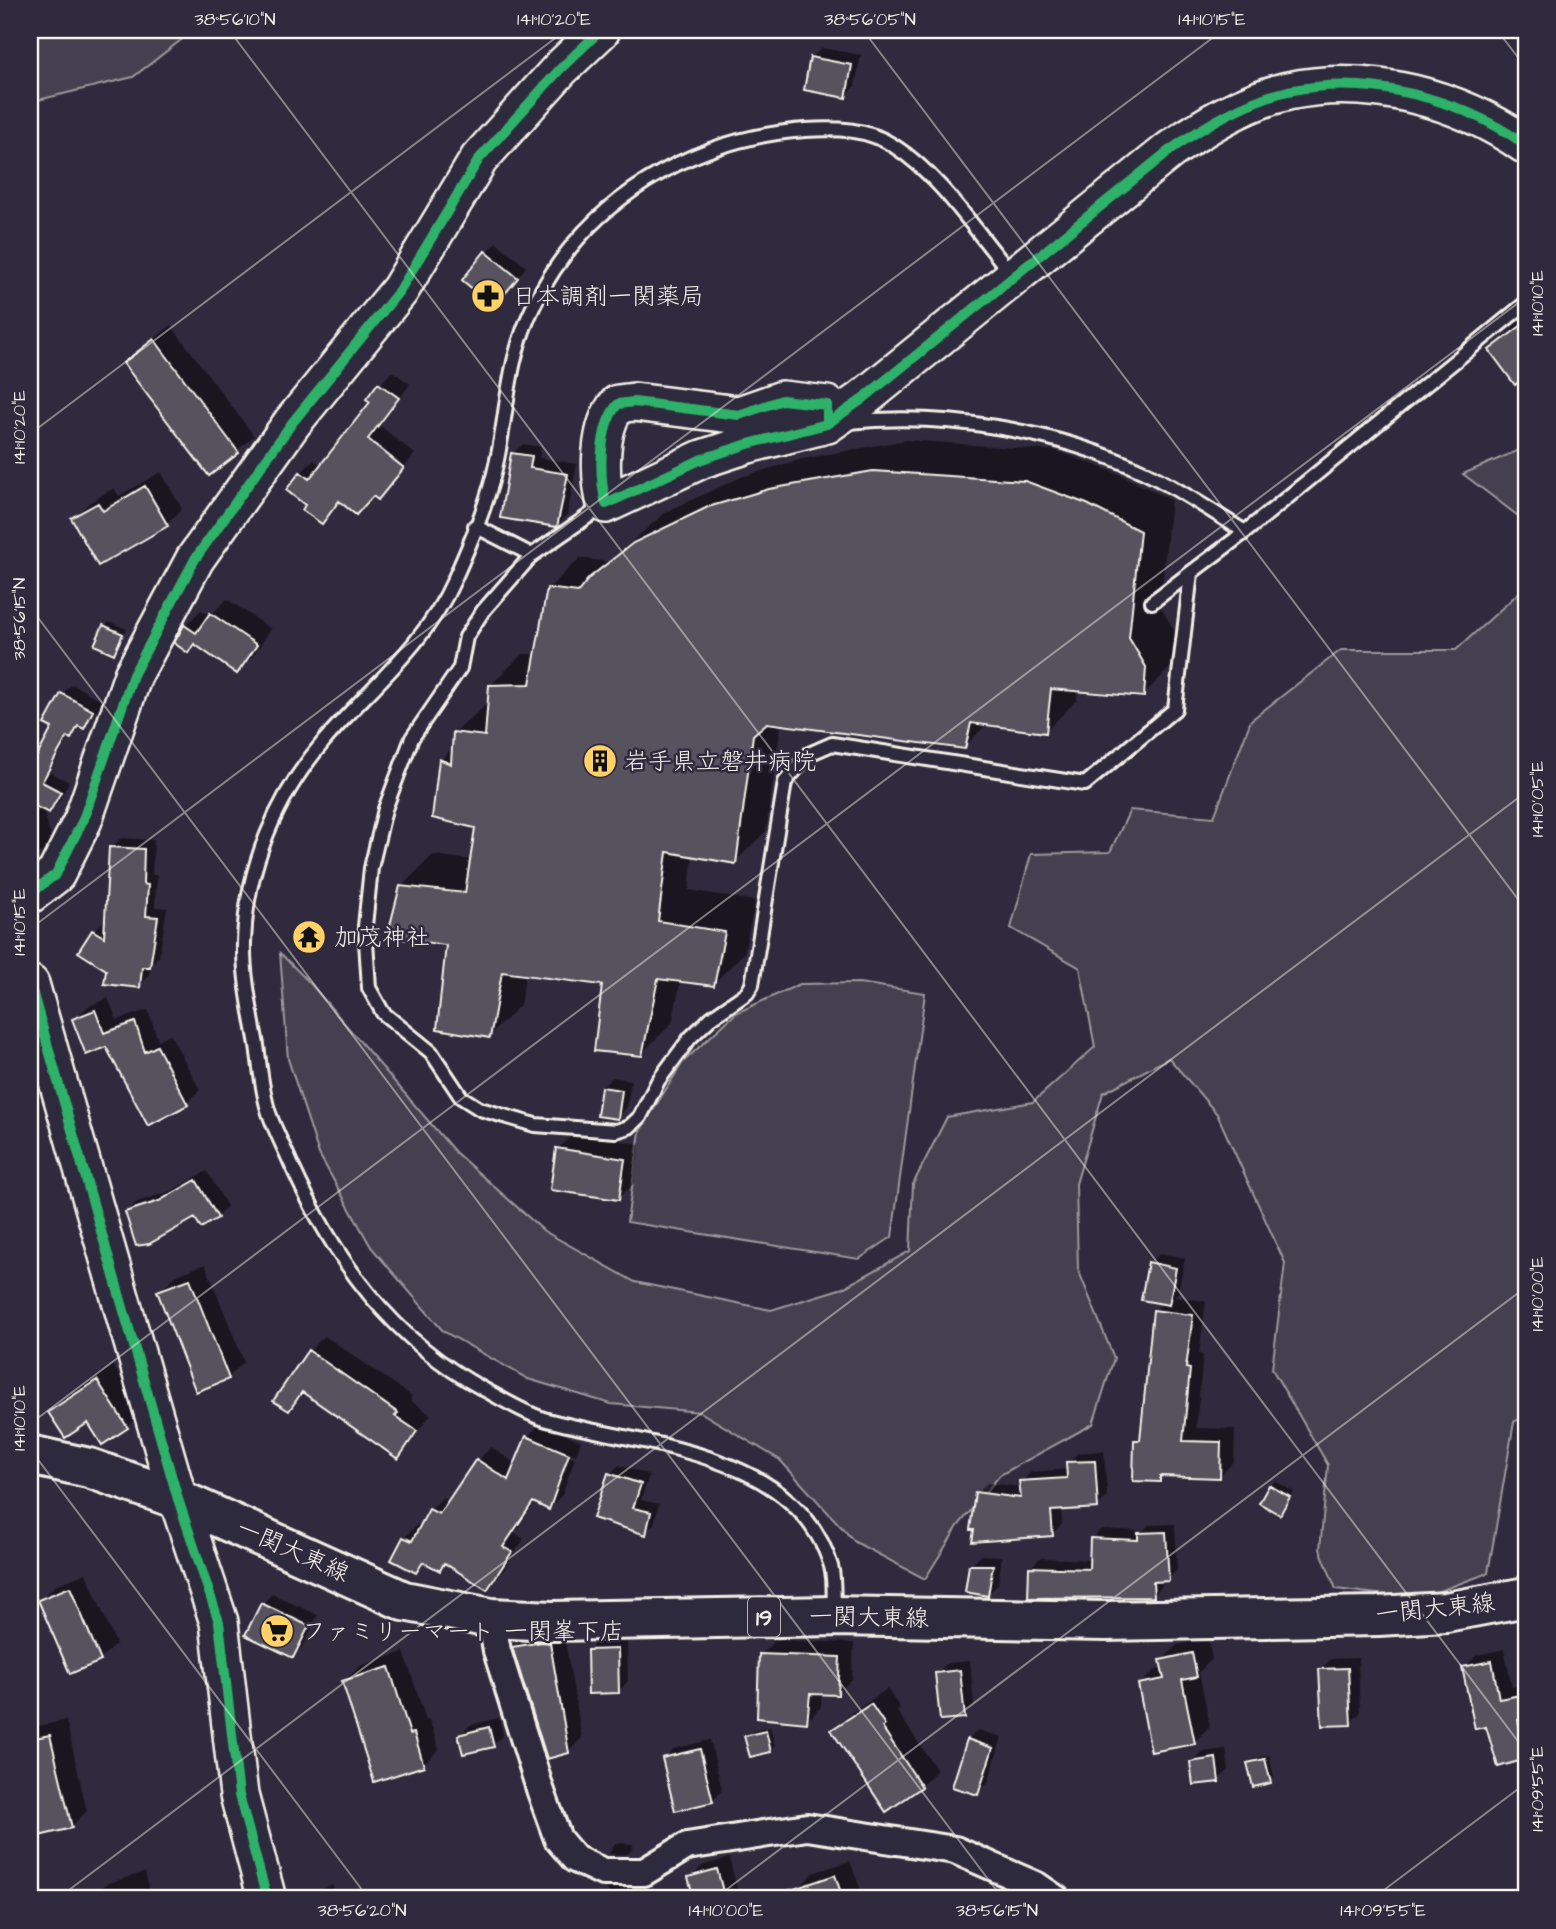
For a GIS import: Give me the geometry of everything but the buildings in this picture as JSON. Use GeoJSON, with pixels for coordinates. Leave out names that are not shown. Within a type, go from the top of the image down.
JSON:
{"type":"FeatureCollection","features":[{"type":"Feature","properties":{"kind":"main road","name":"一関大東線"},"geometry":{"type":"LineString","coordinates":[[30,1455],[89,1468],[178,1499],[404,1601],[491,1618],[553,1621],[834,1616],[1105,1621],[1378,1616],[1446,1612],[1526,1597]]}},
{"type":"Feature","properties":{"kind":"street"},"geometry":{"type":"LineString","coordinates":[[30,894],[56,874],[83,820],[133,675],[195,559],[292,423],[400,290],[479,159],[561,68],[601,30]]}},
{"type":"Feature","properties":{"kind":"street"},"geometry":{"type":"LineString","coordinates":[[827,424],[827,405],[782,400],[739,415],[634,402],[618,404],[609,414],[602,463],[601,483],[606,504],[702,459],[827,424],[1170,150],[1204,127],[1242,107],[1288,92],[1343,86],[1377,88],[1434,99],[1489,122],[1526,145]]}},
{"type":"Feature","properties":{"kind":"street"},"geometry":{"type":"LineString","coordinates":[[30,984],[178,1499],[219,1622],[239,1794],[267,1899]]}},
{"type":"Feature","properties":{"kind":"street"},"geometry":{"type":"LineString","coordinates":[[491,1618],[497,1651],[540,1789],[558,1839],[575,1859],[603,1871],[644,1872],[687,1846],[807,1828],[955,1850],[1037,1886],[1056,1899]]}},
{"type":"Feature","properties":{"kind":"lane"},"geometry":{"type":"LineString","coordinates":[[834,1616],[833,1569],[816,1534],[788,1502],[745,1470],[695,1453],[541,1418],[479,1387],[414,1344],[355,1280],[307,1199],[268,1110],[251,1013],[244,943],[257,852],[287,793],[322,743],[418,641],[452,585],[497,462],[506,388],[515,353],[535,304],[561,260],[612,205],[656,173],[738,139],[841,127],[889,142],[923,169],[1014,276]]}},
{"type":"Feature","properties":{"kind":"lane"},"geometry":{"type":"LineString","coordinates":[[1152,602],[1245,532],[1526,303]]}},
{"type":"Feature","properties":{"kind":"lane"},"geometry":{"type":"LineString","coordinates":[[827,424],[880,418],[952,422],[1007,430],[1080,447],[1142,471],[1245,532]]}},
{"type":"Feature","properties":{"kind":"lane"},"geometry":{"type":"LineString","coordinates":[[606,504],[532,555],[483,611],[466,637],[460,668],[412,738],[385,809],[371,868],[365,926],[366,975],[376,1003],[383,1013],[431,1052],[461,1097],[480,1109],[536,1125],[616,1132],[629,1127],[640,1117],[658,1081],[690,1038],[710,1018],[747,993],[752,985],[785,782],[803,759],[821,747],[832,744],[1085,784],[1175,709],[1191,572]]}},
{"type":"Feature","properties":{"kind":"lane"},"geometry":{"type":"LineString","coordinates":[[475,526],[532,555]]}},
{"type":"Feature","properties":{"kind":"shaded area"},"geometry":{"type":"Polygon","coordinates":[[[30,30],[194,30],[133,77],[30,102],[30,30]]]}},
{"type":"Feature","properties":{"kind":"shaded area"},"geometry":{"type":"Polygon","coordinates":[[[1526,447],[1526,522],[1463,474],[1526,447]]]}},
{"type":"Feature","properties":{"kind":"shaded area"},"geometry":{"type":"Polygon","coordinates":[[[1526,574],[1526,1415],[1514,1422],[1488,1573],[1418,1599],[1336,1589],[1320,1549],[1328,1465],[1272,1369],[1285,1263],[1217,1114],[1169,1058],[1103,1093],[1076,1184],[1078,1269],[1114,1358],[1093,1424],[1000,1475],[958,1526],[925,1579],[855,1542],[780,1460],[700,1412],[611,1404],[528,1379],[443,1331],[371,1247],[319,1154],[288,1059],[280,953],[309,982],[455,1152],[544,1231],[635,1282],[771,1310],[843,1288],[910,1251],[913,1184],[947,1117],[1033,1102],[1095,1047],[1080,968],[1011,928],[1031,854],[1110,852],[1130,810],[1214,817],[1251,720],[1341,650],[1456,650],[1523,589],[1526,574]]]}},
{"type":"Feature","properties":{"kind":"shaded area"},"geometry":{"type":"Polygon","coordinates":[[[859,983],[925,993],[892,1237],[859,1259],[627,1222],[640,1131],[683,1062],[736,1013],[800,984],[859,983]]]}},
{"type":"Feature","properties":{"kind":"cycle path"},"geometry":{"type":"LineString","coordinates":[[30,894],[56,874],[83,820],[133,675],[195,559],[292,423],[400,290],[479,159],[561,68],[601,30]]}},
{"type":"Feature","properties":{"kind":"cycle path"},"geometry":{"type":"LineString","coordinates":[[827,424],[827,405],[782,400],[739,415],[634,402],[618,404],[607,425],[602,452],[606,504],[702,459],[827,424],[860,401],[1170,150],[1212,123],[1256,101],[1288,91],[1319,87],[1382,88],[1413,94],[1472,114],[1526,145]]}},
{"type":"Feature","properties":{"kind":"cycle path"},"geometry":{"type":"LineString","coordinates":[[30,984],[178,1499],[219,1622],[239,1795],[267,1899]]}},
{"type":"Feature","properties":{"kind":"place","name":"日本調剤一関薬局"},"geometry":{"type":"Point","coordinates":[488,296]}},
{"type":"Feature","properties":{"kind":"place","name":"岩手県立磐井病院"},"geometry":{"type":"Point","coordinates":[600,761]}},
{"type":"Feature","properties":{"kind":"place","name":"加茂神社"},"geometry":{"type":"Point","coordinates":[309,937]}},
{"type":"Feature","properties":{"kind":"place","name":"ファミリーマート 一関峯下店"},"geometry":{"type":"Point","coordinates":[277,1631]}}]}
